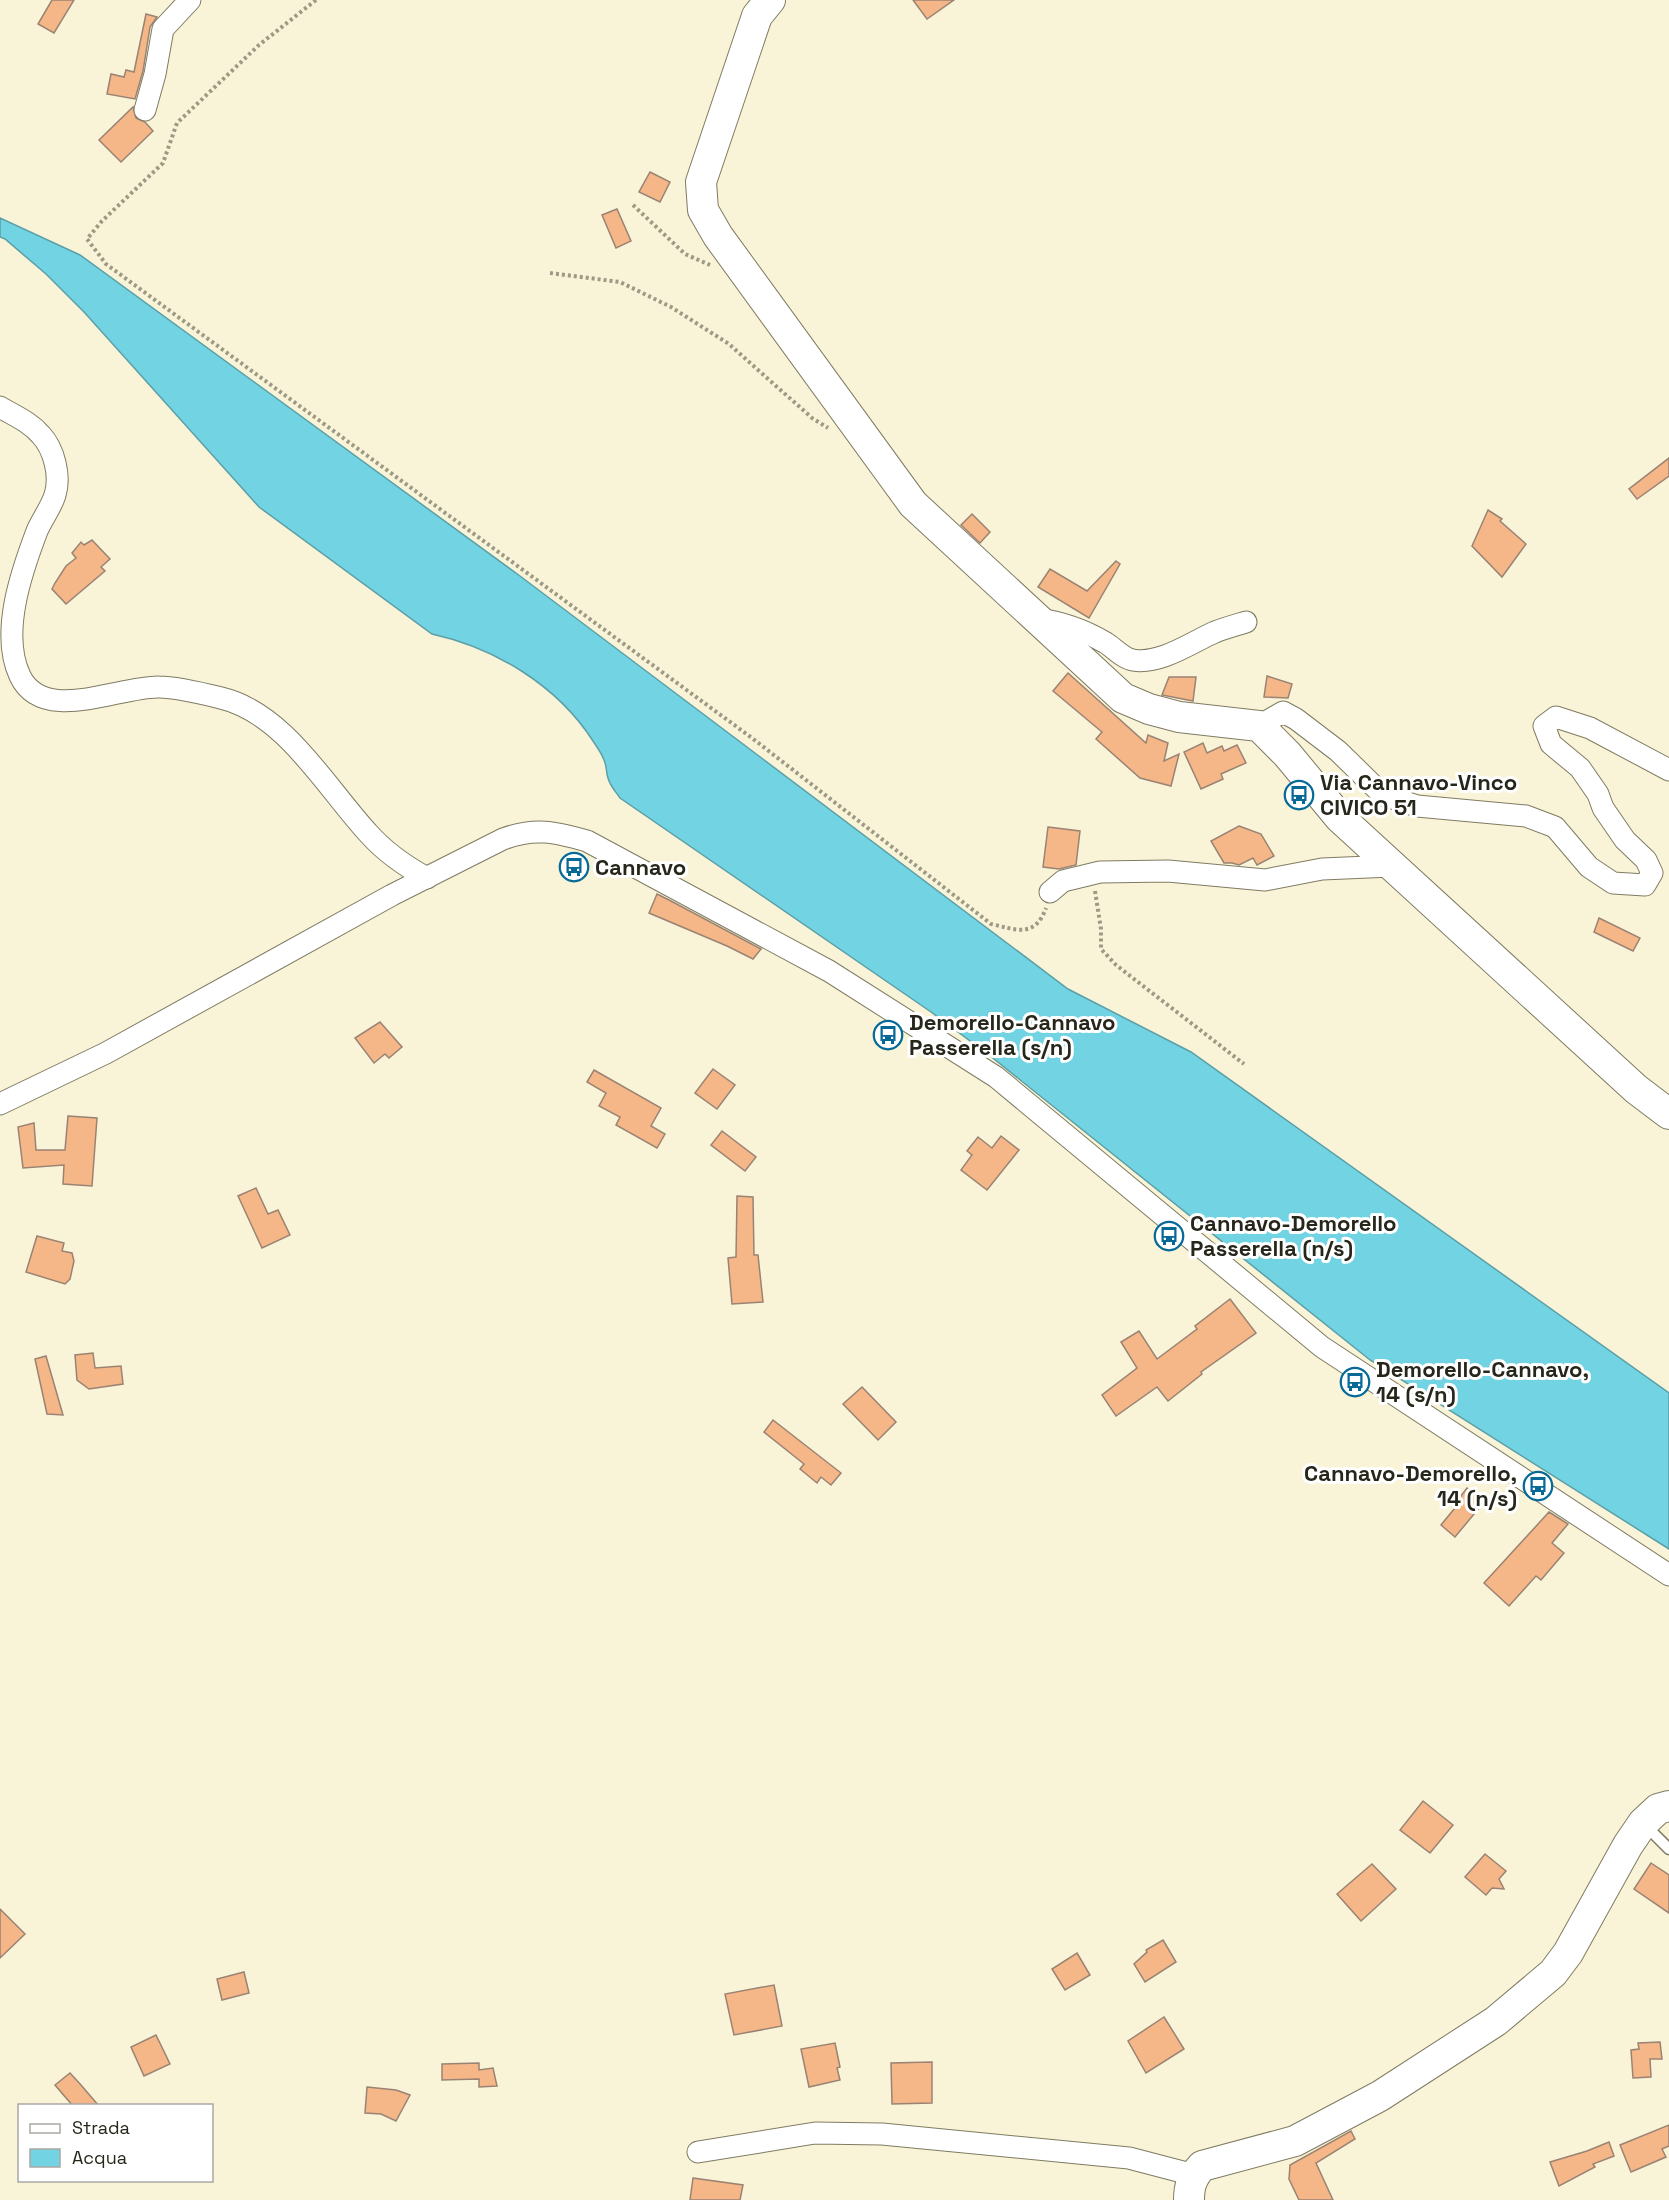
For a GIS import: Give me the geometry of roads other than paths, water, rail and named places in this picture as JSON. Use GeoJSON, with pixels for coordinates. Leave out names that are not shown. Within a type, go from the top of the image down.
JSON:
{"type":"FeatureCollection","features":[{"type":"Feature","properties":{"kind":"street"},"geometry":{"type":"LineString","coordinates":[[145,110],[155,74],[163,29],[190,0]]}},
{"type":"Feature","properties":{"kind":"street"},"geometry":{"type":"LineString","coordinates":[[770,0],[757,16],[701,182],[703,210],[718,236],[913,504],[1123,698],[1149,709],[1179,717],[1259,726],[1283,712],[1296,719],[1338,751],[1383,795],[1417,806],[1526,816],[1555,826],[1589,867],[1613,883],[1645,885],[1652,873],[1646,860],[1625,840],[1603,808],[1598,794],[1580,768],[1551,744],[1544,726],[1556,717],[1590,728],[1669,770]]}},
{"type":"Feature","properties":{"kind":"street"},"geometry":{"type":"LineString","coordinates":[[0,407],[30,424],[43,436],[52,454],[57,477],[55,495],[37,530],[13,609],[11,653],[20,678],[35,695],[56,702],[158,687],[222,698],[244,705],[297,747],[369,834],[399,862],[427,878]]}},
{"type":"Feature","properties":{"kind":"street"},"geometry":{"type":"LineString","coordinates":[[1037,619],[1062,622],[1106,643],[1132,660],[1178,652],[1192,642],[1246,622]]}},
{"type":"Feature","properties":{"kind":"street"},"geometry":{"type":"LineString","coordinates":[[1259,726],[1287,754],[1340,818],[1636,1089],[1669,1114]]}},
{"type":"Feature","properties":{"kind":"street"},"geometry":{"type":"LineString","coordinates":[[0,1104],[106,1053],[240,978],[503,839],[521,832],[552,831],[587,841],[829,970],[996,1077],[1322,1347],[1669,1575]]}},
{"type":"Feature","properties":{"kind":"street"},"geometry":{"type":"LineString","coordinates":[[1050,892],[1063,881],[1106,872],[1168,871],[1265,880],[1322,869],[1392,866]]}},
{"type":"Feature","properties":{"kind":"street"},"geometry":{"type":"LineString","coordinates":[[698,2152],[815,2133],[882,2134],[1130,2158],[1191,2188],[1202,2166],[1295,2141],[1380,2096],[1496,2021],[1553,1972],[1568,1953],[1628,1845],[1643,1823],[1658,1809],[1669,1806]]}},
{"type":"Feature","properties":{"kind":"lane"},"geometry":{"type":"LineString","coordinates":[[1643,1823],[1669,1849]]}},
{"type":"Feature","properties":{"kind":"water"},"geometry":{"type":"Polygon","coordinates":[[[0,218],[80,255],[520,576],[1068,989],[1191,1052],[1669,1393],[1669,1549],[1370,1360],[989,1055],[931,1012],[620,798],[610,784],[606,765],[593,741],[562,703],[543,686],[501,659],[456,640],[432,634],[259,507],[84,312],[46,274],[0,237],[0,218]]]}},
{"type":"Feature","properties":{"kind":"place","name":"Via Cannavo-Vinco CIVICO 51"},"geometry":{"type":"Point","coordinates":[1299,795]}},
{"type":"Feature","properties":{"kind":"place","name":"Cannavo"},"geometry":{"type":"Point","coordinates":[574,867]}},
{"type":"Feature","properties":{"kind":"place","name":"Demorello-Cannavo Passerella (s/n)"},"geometry":{"type":"Point","coordinates":[888,1035]}},
{"type":"Feature","properties":{"kind":"place","name":"Cannavo-Demorello Passerella (n/s)"},"geometry":{"type":"Point","coordinates":[1169,1236]}},
{"type":"Feature","properties":{"kind":"place","name":"Demorello-Cannavo, 14 (s/n)"},"geometry":{"type":"Point","coordinates":[1355,1382]}},
{"type":"Feature","properties":{"kind":"place","name":"Cannavo-Demorello, 14 (n/s)"},"geometry":{"type":"Point","coordinates":[1538,1486]}}]}
